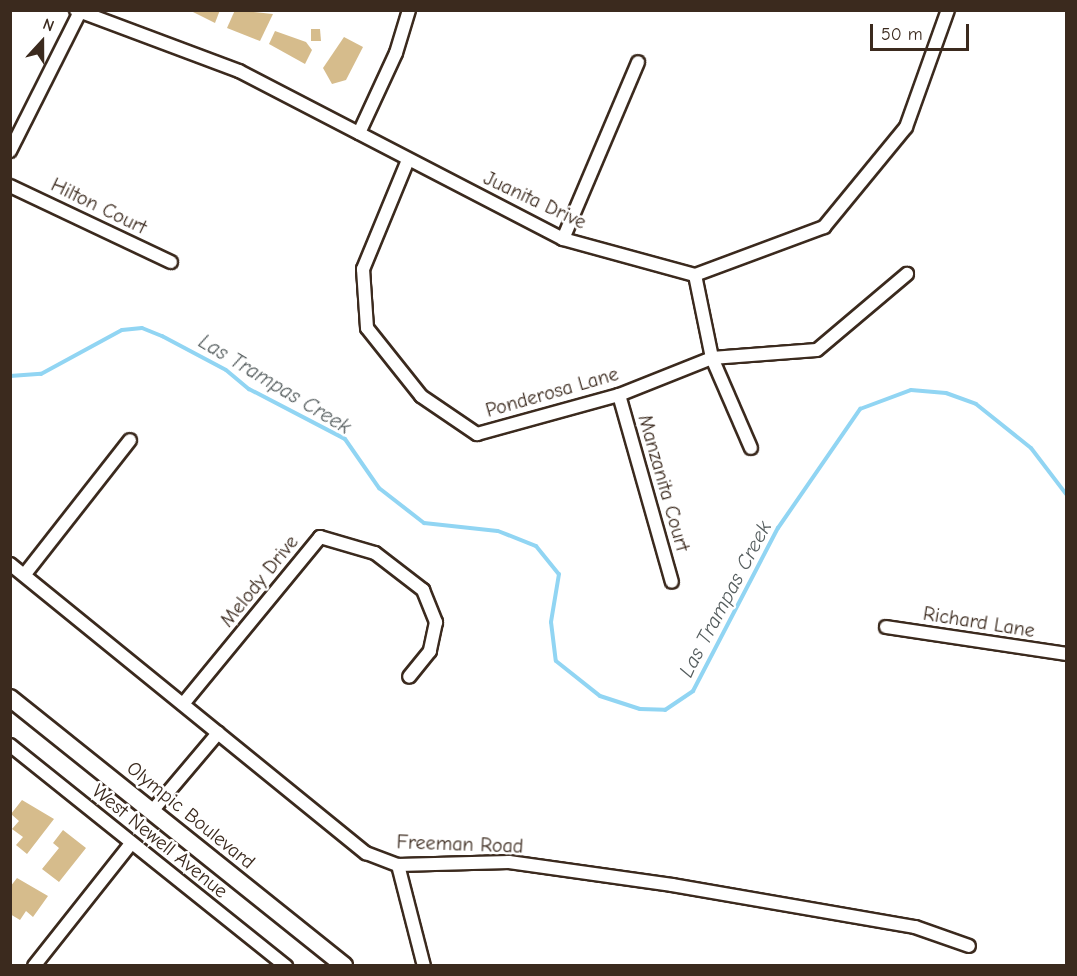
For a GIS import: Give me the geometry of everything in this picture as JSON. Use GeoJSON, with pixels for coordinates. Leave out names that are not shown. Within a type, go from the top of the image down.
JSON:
{"type":"FeatureCollection","features":[{"type":"Feature","properties":{"kind":"main road","name":"Olympic Boulevard"},"geometry":{"type":"LineString","coordinates":[[10,698],[153,810],[344,966]]}},
{"type":"Feature","properties":{"kind":"street"},"geometry":{"type":"LineString","coordinates":[[359,133],[396,53],[409,10]]}},
{"type":"Feature","properties":{"kind":"street"},"geometry":{"type":"LineString","coordinates":[[751,448],[712,358],[695,275],[824,227],[906,127],[948,10]]}},
{"type":"Feature","properties":{"kind":"street"},"geometry":{"type":"LineString","coordinates":[[10,151],[78,11]]}},
{"type":"Feature","properties":{"kind":"street","name":"Juanita Drive"},"geometry":{"type":"LineString","coordinates":[[78,11],[229,67],[563,239],[695,275]]}},
{"type":"Feature","properties":{"kind":"street"},"geometry":{"type":"LineString","coordinates":[[563,239],[638,62]]}},
{"type":"Feature","properties":{"kind":"street","name":"Ponderosa Lane"},"geometry":{"type":"LineString","coordinates":[[408,160],[363,269],[367,328],[421,396],[477,434],[619,394],[712,358],[817,350],[907,274]]}},
{"type":"Feature","properties":{"kind":"street","name":"Hilton Court"},"geometry":{"type":"LineString","coordinates":[[10,186],[171,262]]}},
{"type":"Feature","properties":{"kind":"street","name":"Manzanita Court"},"geometry":{"type":"LineString","coordinates":[[619,394],[672,582]]}},
{"type":"Feature","properties":{"kind":"street"},"geometry":{"type":"LineString","coordinates":[[25,574],[130,440]]}},
{"type":"Feature","properties":{"kind":"street","name":"Melody Drive"},"geometry":{"type":"LineString","coordinates":[[183,704],[320,537],[375,553],[423,590],[436,622],[430,651],[409,677]]}},
{"type":"Feature","properties":{"kind":"street","name":"Freeman Road"},"geometry":{"type":"LineString","coordinates":[[10,564],[366,853],[398,865],[509,862],[660,883],[915,927],[969,946]]}},
{"type":"Feature","properties":{"kind":"street","name":"Richard Lane"},"geometry":{"type":"LineString","coordinates":[[886,627],[1066,654]]}},
{"type":"Feature","properties":{"kind":"street"},"geometry":{"type":"LineString","coordinates":[[153,810],[218,733]]}},
{"type":"Feature","properties":{"kind":"street","name":"West Newell Avenue"},"geometry":{"type":"LineString","coordinates":[[10,745],[130,845],[286,966]]}},
{"type":"Feature","properties":{"kind":"street"},"geometry":{"type":"LineString","coordinates":[[34,966],[130,845]]}},
{"type":"Feature","properties":{"kind":"street"},"geometry":{"type":"LineString","coordinates":[[398,865],[424,966]]}},
{"type":"Feature","properties":{"kind":"building"},"geometry":{"type":"Polygon","coordinates":[[[189,10],[220,10],[215,23],[189,10]]]}},
{"type":"Feature","properties":{"kind":"building"},"geometry":{"type":"Polygon","coordinates":[[[235,10],[273,14],[260,41],[227,28],[235,10]]]}},
{"type":"Feature","properties":{"kind":"building"},"geometry":{"type":"Polygon","coordinates":[[[311,29],[320,29],[321,41],[311,41],[311,29]]]}},
{"type":"Feature","properties":{"kind":"building"},"geometry":{"type":"Polygon","coordinates":[[[275,31],[306,42],[312,50],[305,64],[269,44],[275,31]]]}},
{"type":"Feature","properties":{"kind":"building"},"geometry":{"type":"Polygon","coordinates":[[[344,37],[363,47],[346,80],[332,84],[323,68],[344,37]]]}},
{"type":"Feature","properties":{"kind":"building"},"geometry":{"type":"Polygon","coordinates":[[[22,800],[54,819],[27,854],[16,845],[23,837],[12,829],[19,821],[11,814],[22,800]]]}},
{"type":"Feature","properties":{"kind":"building"},"geometry":{"type":"Polygon","coordinates":[[[63,830],[86,848],[59,882],[42,869],[59,848],[53,843],[63,830]]]}},
{"type":"Feature","properties":{"kind":"building"},"geometry":{"type":"Polygon","coordinates":[[[17,878],[48,896],[33,917],[26,911],[20,920],[10,914],[10,887],[17,878]]]}},
{"type":"Feature","properties":{"kind":"waterway","name":"Las Trampas Creek"},"geometry":{"type":"LineString","coordinates":[[10,376],[41,374],[122,330],[142,328],[162,336],[226,370],[249,389],[345,439],[379,488],[424,523],[498,531],[536,546],[559,574],[551,622],[556,661],[600,696],[640,709],[665,710],[693,691],[778,528],[860,409],[911,390],[946,393],[976,404],[1031,448],[1066,494]]}}]}
